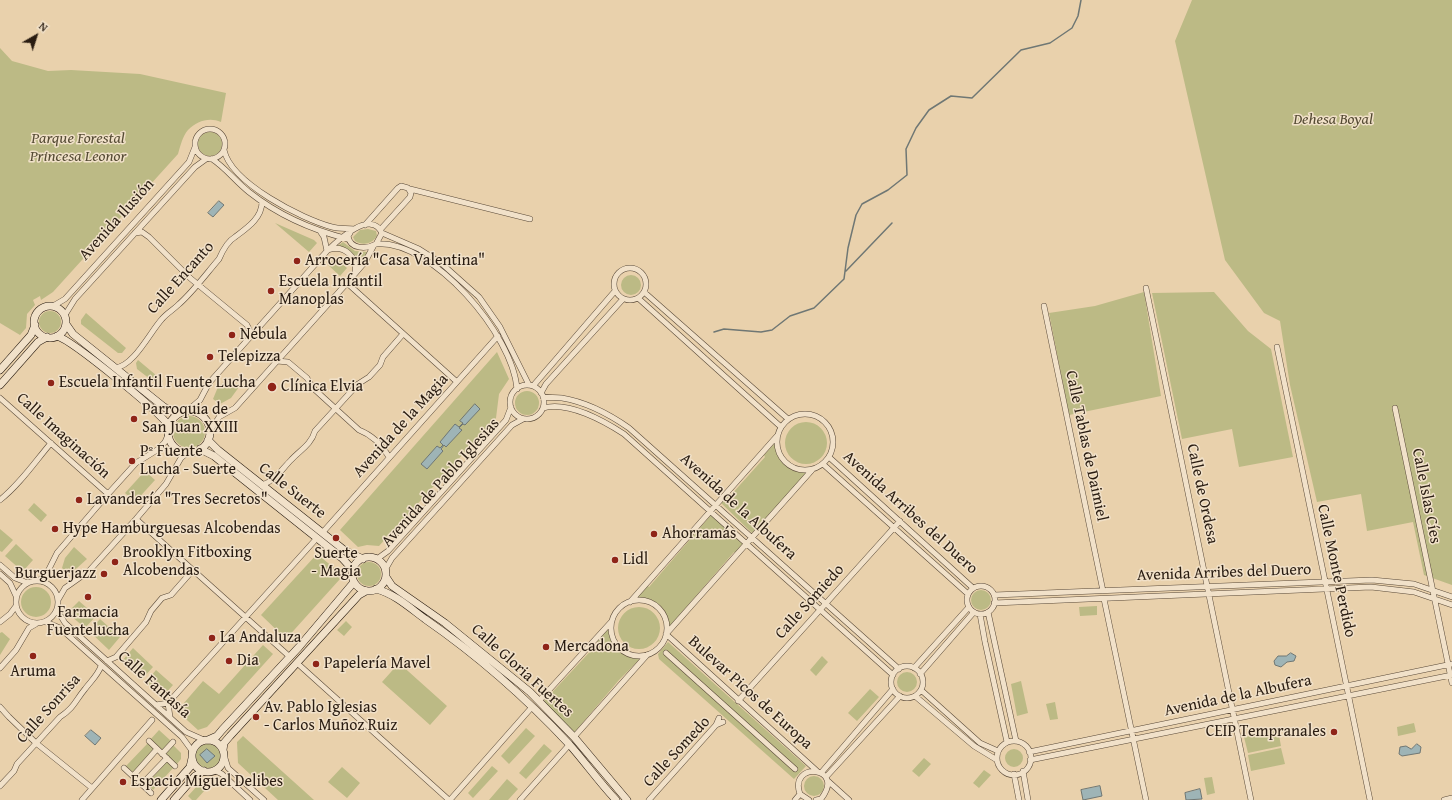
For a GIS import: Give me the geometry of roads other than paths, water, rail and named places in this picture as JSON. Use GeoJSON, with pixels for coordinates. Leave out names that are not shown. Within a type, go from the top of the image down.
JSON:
{"type":"FeatureCollection","features":[{"type":"Feature","properties":{"kind":"main road"},"geometry":{"type":"LineString","coordinates":[[47,337],[39,333],[34,320],[39,311],[43,308],[53,306],[61,310],[65,315],[65,329],[57,336]]}},
{"type":"Feature","properties":{"kind":"main road"},"geometry":{"type":"LineString","coordinates":[[66,324],[72,334],[164,407],[169,410],[195,412],[203,417],[208,424],[209,436],[200,449],[188,452],[176,447],[168,435],[169,426],[172,419],[184,412]]}},
{"type":"Feature","properties":{"kind":"main road"},"geometry":{"type":"LineString","coordinates":[[0,370],[31,335],[35,325]]}},
{"type":"Feature","properties":{"kind":"main road"},"geometry":{"type":"LineString","coordinates":[[0,385],[38,342],[47,337],[57,336],[67,341],[119,381],[159,414],[169,426]]}},
{"type":"Feature","properties":{"kind":"main road","name":"Calle Suerte"},"geometry":{"type":"LineString","coordinates":[[209,436],[218,450],[344,550],[363,558]]}},
{"type":"Feature","properties":{"kind":"main road","name":"Calle Suerte"},"geometry":{"type":"LineString","coordinates":[[200,449],[214,456],[347,562],[353,570]]}},
{"type":"Feature","properties":{"kind":"main road"},"geometry":{"type":"LineString","coordinates":[[174,800],[195,776],[204,771],[214,770],[221,764],[224,743],[359,595],[366,591],[376,589],[383,584],[386,574],[381,562],[370,557],[363,558],[357,563],[353,570],[354,582],[366,591]]}},
{"type":"Feature","properties":{"kind":"main road","name":"Calle Gloria Fuertes"},"geometry":{"type":"LineString","coordinates":[[386,574],[392,586],[445,623],[492,660],[539,701],[574,737],[626,800]]}},
{"type":"Feature","properties":{"kind":"main road"},"geometry":{"type":"LineString","coordinates":[[160,800],[190,767],[193,755],[199,743],[217,736],[290,657],[354,582]]}},
{"type":"Feature","properties":{"kind":"main road","name":"Calle Gloria Fuertes"},"geometry":{"type":"LineString","coordinates":[[376,589],[387,592],[442,630],[487,666],[532,707],[569,745],[616,800]]}},
{"type":"Feature","properties":{"kind":"main road"},"geometry":{"type":"LineString","coordinates":[[206,740],[220,745],[223,752]]}},
{"type":"Feature","properties":{"kind":"main road"},"geometry":{"type":"LineString","coordinates":[[193,755],[194,764],[204,771]]}},
{"type":"Feature","properties":{"kind":"street"},"geometry":{"type":"LineString","coordinates":[[209,128],[214,129],[223,135],[226,145],[224,150],[222,155],[212,159],[206,159],[198,154],[195,147],[196,136],[209,128]]}},
{"type":"Feature","properties":{"kind":"street","name":"Avenida Ilusión"},"geometry":{"type":"LineString","coordinates":[[53,306],[65,299],[189,162],[195,147]]}},
{"type":"Feature","properties":{"kind":"street"},"geometry":{"type":"LineString","coordinates":[[224,150],[229,163],[247,181],[274,201],[318,222],[352,231]]}},
{"type":"Feature","properties":{"kind":"street","name":"Avenida Ilusión"},"geometry":{"type":"LineString","coordinates":[[65,315],[75,299],[194,166],[206,159]]}},
{"type":"Feature","properties":{"kind":"street"},"geometry":{"type":"LineString","coordinates":[[212,159],[262,202],[285,216],[320,231],[348,239],[360,248],[388,243],[397,246],[422,259],[443,273],[474,302],[498,336],[516,376],[516,389],[511,397],[510,407],[518,417],[523,419],[537,416],[543,408],[542,395],[546,384],[623,299]]}},
{"type":"Feature","properties":{"kind":"street"},"geometry":{"type":"LineString","coordinates":[[364,225],[398,188],[405,186],[410,189],[530,219]]}},
{"type":"Feature","properties":{"kind":"street"},"geometry":{"type":"LineString","coordinates":[[209,436],[219,417],[234,408],[365,262],[376,245],[381,232],[410,196],[410,189]]}},
{"type":"Feature","properties":{"kind":"street","name":"Calle Encanto"},"geometry":{"type":"LineString","coordinates":[[115,368],[125,364],[149,338],[152,329],[169,311],[178,305],[219,259],[221,252],[234,237],[243,233],[262,210],[262,202]]}},
{"type":"Feature","properties":{"kind":"street"},"geometry":{"type":"LineString","coordinates":[[184,412],[200,400],[209,383],[327,251],[342,237],[364,225],[371,224],[381,232],[419,249],[441,263],[479,297],[500,327],[531,386],[542,395]]}},
{"type":"Feature","properties":{"kind":"street"},"geometry":{"type":"LineString","coordinates":[[320,231],[324,237],[327,251]]}},
{"type":"Feature","properties":{"kind":"street"},"geometry":{"type":"LineString","coordinates":[[348,239],[352,231]]}},
{"type":"Feature","properties":{"kind":"street"},"geometry":{"type":"LineString","coordinates":[[135,233],[142,232],[149,237],[165,252],[169,258],[247,325],[252,334]]}},
{"type":"Feature","properties":{"kind":"street"},"geometry":{"type":"LineString","coordinates":[[327,251],[336,248],[349,253],[354,260],[355,274]]}},
{"type":"Feature","properties":{"kind":"street"},"geometry":{"type":"LineString","coordinates":[[630,268],[640,272],[645,282],[644,292],[638,298],[628,300],[623,299],[615,291],[614,286],[616,276],[620,272],[630,268]]}},
{"type":"Feature","properties":{"kind":"street"},"geometry":{"type":"LineString","coordinates":[[347,283],[457,382]]}},
{"type":"Feature","properties":{"kind":"street","name":"Calle de Ordesa"},"geometry":{"type":"LineString","coordinates":[[1146,288],[1252,800]]}},
{"type":"Feature","properties":{"kind":"street"},"geometry":{"type":"LineString","coordinates":[[516,389],[531,386],[615,291]]}},
{"type":"Feature","properties":{"kind":"street"},"geometry":{"type":"LineString","coordinates":[[644,292],[788,419]]}},
{"type":"Feature","properties":{"kind":"street"},"geometry":{"type":"LineString","coordinates":[[638,298],[781,427]]}},
{"type":"Feature","properties":{"kind":"street","name":"Calle Tablas de Daimiel"},"geometry":{"type":"LineString","coordinates":[[1044,306],[1103,591]]}},
{"type":"Feature","properties":{"kind":"street"},"geometry":{"type":"LineString","coordinates":[[262,485],[272,480],[292,458],[302,452],[313,439],[315,431],[358,384],[369,377],[380,365],[383,356],[404,334]]}},
{"type":"Feature","properties":{"kind":"street","name":"Avenida de la Magia"},"geometry":{"type":"LineString","coordinates":[[323,532],[498,336]]}},
{"type":"Feature","properties":{"kind":"street","name":"Calle Monte Perdido"},"geometry":{"type":"LineString","coordinates":[[1278,347],[1370,800]]}},
{"type":"Feature","properties":{"kind":"street"},"geometry":{"type":"LineString","coordinates":[[277,361],[288,362],[307,378],[313,388],[359,430],[367,433],[384,448],[389,457]]}},
{"type":"Feature","properties":{"kind":"street","name":"Avenida de la Albufera"},"geometry":{"type":"LineString","coordinates":[[542,395],[585,404],[612,416],[643,440],[899,669]]}},
{"type":"Feature","properties":{"kind":"street","name":"Calle Imaginación"},"geometry":{"type":"LineString","coordinates":[[0,398],[108,494]]}},
{"type":"Feature","properties":{"kind":"street","name":"Avenida de la Albufera"},"geometry":{"type":"LineString","coordinates":[[543,408],[549,406],[580,412],[607,423],[638,445],[893,675]]}},
{"type":"Feature","properties":{"kind":"street","name":"Avenida de Pablo Iglesias"},"geometry":{"type":"LineString","coordinates":[[377,559],[386,553],[501,426],[506,420],[510,407]]}},
{"type":"Feature","properties":{"kind":"street","name":"Calle Islas Cíes"},"geometry":{"type":"LineString","coordinates":[[1395,408],[1432,590],[1450,665],[1452,683]]}},
{"type":"Feature","properties":{"kind":"street"},"geometry":{"type":"LineString","coordinates":[[539,701],[612,622],[618,610],[630,602],[777,436],[781,427],[788,419],[797,415],[807,414],[816,416],[825,421],[831,429],[834,438],[834,448],[830,458],[824,465],[812,470],[802,471],[785,463],[777,446],[777,436]]}},
{"type":"Feature","properties":{"kind":"street","name":"Avenida de Pablo Iglesias"},"geometry":{"type":"LineString","coordinates":[[386,574],[392,558],[512,425],[523,419]]}},
{"type":"Feature","properties":{"kind":"street"},"geometry":{"type":"LineString","coordinates":[[16,596],[19,590],[28,583],[38,581],[46,575],[57,553],[108,494],[136,463],[157,450],[165,442],[168,435]]}},
{"type":"Feature","properties":{"kind":"street"},"geometry":{"type":"LineString","coordinates":[[0,500],[24,478],[31,466],[51,443]]}},
{"type":"Feature","properties":{"kind":"street"},"geometry":{"type":"LineString","coordinates":[[58,600],[65,588],[90,571],[136,519],[166,484],[181,458],[188,452]]}},
{"type":"Feature","properties":{"kind":"street","name":"Avenida Arribes del Duero"},"geometry":{"type":"LineString","coordinates":[[830,458],[973,588]]}},
{"type":"Feature","properties":{"kind":"street","name":"Avenida Arribes del Duero"},"geometry":{"type":"LineString","coordinates":[[824,465],[968,594]]}},
{"type":"Feature","properties":{"kind":"street"},"geometry":{"type":"LineString","coordinates":[[574,737],[647,655],[658,649],[666,634],[812,470]]}},
{"type":"Feature","properties":{"kind":"street"},"geometry":{"type":"LineString","coordinates":[[136,519],[290,657]]}},
{"type":"Feature","properties":{"kind":"street","name":"Calle Somiedo"},"geometry":{"type":"LineString","coordinates":[[738,701],[900,521]]}},
{"type":"Feature","properties":{"kind":"street"},"geometry":{"type":"LineString","coordinates":[[156,705],[168,704],[317,538]]}},
{"type":"Feature","properties":{"kind":"street"},"geometry":{"type":"LineString","coordinates":[[0,564],[15,578],[28,583]]}},
{"type":"Feature","properties":{"kind":"street"},"geometry":{"type":"LineString","coordinates":[[107,661],[116,657],[146,622],[151,611],[162,598],[171,595],[193,570]]}},
{"type":"Feature","properties":{"kind":"street"},"geometry":{"type":"LineString","coordinates":[[0,574],[10,583],[16,596],[16,606],[19,615],[26,621],[36,624]]}},
{"type":"Feature","properties":{"kind":"street","name":"Avenida Arribes del Duero"},"geometry":{"type":"LineString","coordinates":[[994,596],[1372,580],[1414,584],[1452,597]]}},
{"type":"Feature","properties":{"kind":"street"},"geometry":{"type":"LineString","coordinates":[[0,668],[16,650],[28,628],[36,624],[46,622],[52,618],[57,610],[58,600],[56,592],[51,586],[38,581]]}},
{"type":"Feature","properties":{"kind":"street"},"geometry":{"type":"LineString","coordinates":[[986,587],[994,596],[994,603],[988,612],[980,614],[974,612],[969,607],[967,603],[968,594],[973,588],[986,587]]}},
{"type":"Feature","properties":{"kind":"street","name":"Avenida Arribes del Duero"},"geometry":{"type":"LineString","coordinates":[[994,603],[1379,588],[1414,592],[1452,605]]}},
{"type":"Feature","properties":{"kind":"street"},"geometry":{"type":"LineString","coordinates":[[1104,599],[1146,800]]}},
{"type":"Feature","properties":{"kind":"street"},"geometry":{"type":"LineString","coordinates":[[630,602],[646,601],[660,610],[667,625],[666,634]]}},
{"type":"Feature","properties":{"kind":"street"},"geometry":{"type":"LineString","coordinates":[[0,622],[10,614],[16,606]]}},
{"type":"Feature","properties":{"kind":"street"},"geometry":{"type":"LineString","coordinates":[[914,668],[969,607]]}},
{"type":"Feature","properties":{"kind":"street","name":"Calle Fantasía"},"geometry":{"type":"LineString","coordinates":[[57,610],[64,623],[186,732],[206,740]]}},
{"type":"Feature","properties":{"kind":"street"},"geometry":{"type":"LineString","coordinates":[[920,674],[974,612]]}},
{"type":"Feature","properties":{"kind":"street"},"geometry":{"type":"LineString","coordinates":[[988,612],[1016,741]]}},
{"type":"Feature","properties":{"kind":"street"},"geometry":{"type":"LineString","coordinates":[[980,614],[1007,742]]}},
{"type":"Feature","properties":{"kind":"street","name":"Calle Fantasía"},"geometry":{"type":"LineString","coordinates":[[46,622],[60,628],[152,710],[186,741],[193,755]]}},
{"type":"Feature","properties":{"kind":"street"},"geometry":{"type":"LineString","coordinates":[[612,622],[613,638],[620,648],[630,654],[647,655]]}},
{"type":"Feature","properties":{"kind":"street","name":"Bulevar Picos de Europa"},"geometry":{"type":"LineString","coordinates":[[666,634],[738,701],[827,779]]}},
{"type":"Feature","properties":{"kind":"street","name":"Bulevar Picos de Europa"},"geometry":{"type":"LineString","coordinates":[[666,652],[795,769]]}},
{"type":"Feature","properties":{"kind":"street"},"geometry":{"type":"LineString","coordinates":[[297,663],[449,800],[532,707]]}},
{"type":"Feature","properties":{"kind":"street","name":"Avenida de la Albufera"},"geometry":{"type":"LineString","coordinates":[[1029,752],[1132,732],[1450,665]]}},
{"type":"Feature","properties":{"kind":"street","name":"Calle Sonrisa"},"geometry":{"type":"LineString","coordinates":[[0,786],[36,742],[79,700],[84,690],[98,673],[101,666]]}},
{"type":"Feature","properties":{"kind":"street"},"geometry":{"type":"LineString","coordinates":[[904,667],[914,668],[920,674],[923,682],[921,690],[915,696],[910,698],[900,696],[893,690],[891,680],[893,675],[899,669],[904,667]]}},
{"type":"Feature","properties":{"kind":"street","name":"Avenida de la Albufera"},"geometry":{"type":"LineString","coordinates":[[1030,760],[1451,675]]}},
{"type":"Feature","properties":{"kind":"street"},"geometry":{"type":"LineString","coordinates":[[795,800],[800,794],[799,781],[802,775],[809,771],[819,772],[893,690]]}},
{"type":"Feature","properties":{"kind":"street"},"geometry":{"type":"LineString","coordinates":[[921,690],[980,742],[998,751]]}},
{"type":"Feature","properties":{"kind":"street"},"geometry":{"type":"LineString","coordinates":[[816,800],[821,799],[828,790],[827,779],[900,696]]}},
{"type":"Feature","properties":{"kind":"street"},"geometry":{"type":"LineString","coordinates":[[915,696],[974,746],[997,760]]}},
{"type":"Feature","properties":{"kind":"street"},"geometry":{"type":"LineString","coordinates":[[168,704],[170,717]]}},
{"type":"Feature","properties":{"kind":"street"},"geometry":{"type":"LineString","coordinates":[[0,707],[36,742],[92,788]]}},
{"type":"Feature","properties":{"kind":"street"},"geometry":{"type":"LineString","coordinates":[[82,800],[152,720],[152,710]]}},
{"type":"Feature","properties":{"kind":"street"},"geometry":{"type":"LineString","coordinates":[[716,725],[718,718]]}},
{"type":"Feature","properties":{"kind":"street"},"geometry":{"type":"LineString","coordinates":[[152,720],[164,721]]}},
{"type":"Feature","properties":{"kind":"street","name":"Calle Somedo"},"geometry":{"type":"LineString","coordinates":[[649,800],[716,725],[723,722]]}},
{"type":"Feature","properties":{"kind":"street"},"geometry":{"type":"LineString","coordinates":[[149,741],[175,766]]}},
{"type":"Feature","properties":{"kind":"street"},"geometry":{"type":"LineString","coordinates":[[1016,741],[1024,745],[1029,752],[1030,760],[1023,771],[1014,774],[1001,769],[997,760],[998,751],[1007,742],[1016,741]]}},
{"type":"Feature","properties":{"kind":"street"},"geometry":{"type":"LineString","coordinates":[[162,754],[173,742]]}},
{"type":"Feature","properties":{"kind":"street"},"geometry":{"type":"LineString","coordinates":[[520,800],[569,745]]}},
{"type":"Feature","properties":{"kind":"street"},"geometry":{"type":"LineString","coordinates":[[133,776],[157,749]]}},
{"type":"Feature","properties":{"kind":"street"},"geometry":{"type":"LineString","coordinates":[[223,752],[228,768],[264,800]]}},
{"type":"Feature","properties":{"kind":"street"},"geometry":{"type":"LineString","coordinates":[[142,784],[167,758]]}},
{"type":"Feature","properties":{"kind":"street"},"geometry":{"type":"LineString","coordinates":[[124,768],[151,793]]}},
{"type":"Feature","properties":{"kind":"street"},"geometry":{"type":"LineString","coordinates":[[214,770],[222,774],[250,800]]}},
{"type":"Feature","properties":{"kind":"street"},"geometry":{"type":"LineString","coordinates":[[1023,771],[1028,800]]}},
{"type":"Feature","properties":{"kind":"street"},"geometry":{"type":"LineString","coordinates":[[1014,774],[1019,800]]}},
{"type":"Feature","properties":{"kind":"street"},"geometry":{"type":"LineString","coordinates":[[827,779],[849,800]]}},
{"type":"Feature","properties":{"kind":"street"},"geometry":{"type":"LineString","coordinates":[[800,794],[807,800]]}},
{"type":"Feature","properties":{"kind":"street"},"geometry":{"type":"LineString","coordinates":[[1444,800],[1452,798]]}},
{"type":"Feature","properties":{"kind":"waterway"},"geometry":{"type":"LineString","coordinates":[[714,332],[724,329],[761,332],[772,330],[790,316],[814,308],[844,279],[848,248],[856,215],[862,204],[888,190],[907,175],[906,149],[916,128],[929,110],[951,96],[972,98],[1021,50],[1050,43],[1072,28],[1078,16],[1081,0]]}},
{"type":"Feature","properties":{"kind":"waterway"},"geometry":{"type":"LineString","coordinates":[[846,271],[892,223]]}},
{"type":"Feature","properties":{"kind":"place","name":"Arrocería \"Casa Valentina\""},"geometry":{"type":"Point","coordinates":[297,261]}},
{"type":"Feature","properties":{"kind":"place","name":"Escuela Infantil Manoplas"},"geometry":{"type":"Point","coordinates":[271,291]}},
{"type":"Feature","properties":{"kind":"place","name":"Nébula"},"geometry":{"type":"Point","coordinates":[232,335]}},
{"type":"Feature","properties":{"kind":"place","name":"Telepizza"},"geometry":{"type":"Point","coordinates":[210,357]}},
{"type":"Feature","properties":{"kind":"place","name":"Escuela Infantil Fuente Lucha"},"geometry":{"type":"Point","coordinates":[51,383]}},
{"type":"Feature","properties":{"kind":"place","name":"Clínica Elvia"},"geometry":{"type":"Point","coordinates":[272,387]}},
{"type":"Feature","properties":{"kind":"place","name":"Parroquia de San Juan XXIII"},"geometry":{"type":"Point","coordinates":[134,419]}},
{"type":"Feature","properties":{"kind":"place","name":"Pº Fuente Lucha - Suerte"},"geometry":{"type":"Point","coordinates":[132,461]}},
{"type":"Feature","properties":{"kind":"place","name":"Lavandería \"Tres Secretos\""},"geometry":{"type":"Point","coordinates":[79,500]}},
{"type":"Feature","properties":{"kind":"place","name":"Hype Hamburguesas Alcobendas"},"geometry":{"type":"Point","coordinates":[55,529]}},
{"type":"Feature","properties":{"kind":"place","name":"Ahorramás"},"geometry":{"type":"Point","coordinates":[654,534]}},
{"type":"Feature","properties":{"kind":"place","name":"Suerte - Magia"},"geometry":{"type":"Point","coordinates":[336,538]}},
{"type":"Feature","properties":{"kind":"place","name":"Lidl"},"geometry":{"type":"Point","coordinates":[615,560]}},
{"type":"Feature","properties":{"kind":"place","name":"Brooklyn Fitboxing Alcobendas"},"geometry":{"type":"Point","coordinates":[115,562]}},
{"type":"Feature","properties":{"kind":"place","name":"Burguerjazz"},"geometry":{"type":"Point","coordinates":[104,574]}},
{"type":"Feature","properties":{"kind":"place","name":"Farmacia Fuentelucha"},"geometry":{"type":"Point","coordinates":[88,597]}},
{"type":"Feature","properties":{"kind":"place","name":"La Andaluza"},"geometry":{"type":"Point","coordinates":[212,638]}},
{"type":"Feature","properties":{"kind":"place","name":"Mercadona"},"geometry":{"type":"Point","coordinates":[546,647]}},
{"type":"Feature","properties":{"kind":"place","name":"Aruma"},"geometry":{"type":"Point","coordinates":[33,656]}},
{"type":"Feature","properties":{"kind":"place","name":"Dia"},"geometry":{"type":"Point","coordinates":[229,661]}},
{"type":"Feature","properties":{"kind":"place","name":"Papelería Mavel"},"geometry":{"type":"Point","coordinates":[316,664]}},
{"type":"Feature","properties":{"kind":"place","name":"Av. Pablo Iglesias - Carlos Muñoz Ruiz"},"geometry":{"type":"Point","coordinates":[256,717]}},
{"type":"Feature","properties":{"kind":"place","name":"CEIP Tempranales"},"geometry":{"type":"Point","coordinates":[1334,732]}},
{"type":"Feature","properties":{"kind":"place","name":"Espacio Miguel Delibes"},"geometry":{"type":"Point","coordinates":[123,782]}},
{"type":"Feature","properties":{"kind":"park label","name":"Dehesa Boyal"},"geometry":{"type":"Point","coordinates":[1333,120]}},
{"type":"Feature","properties":{"kind":"park label","name":"Parque Forestal Princesa Leonor"},"geometry":{"type":"Point","coordinates":[78,148]}}]}
